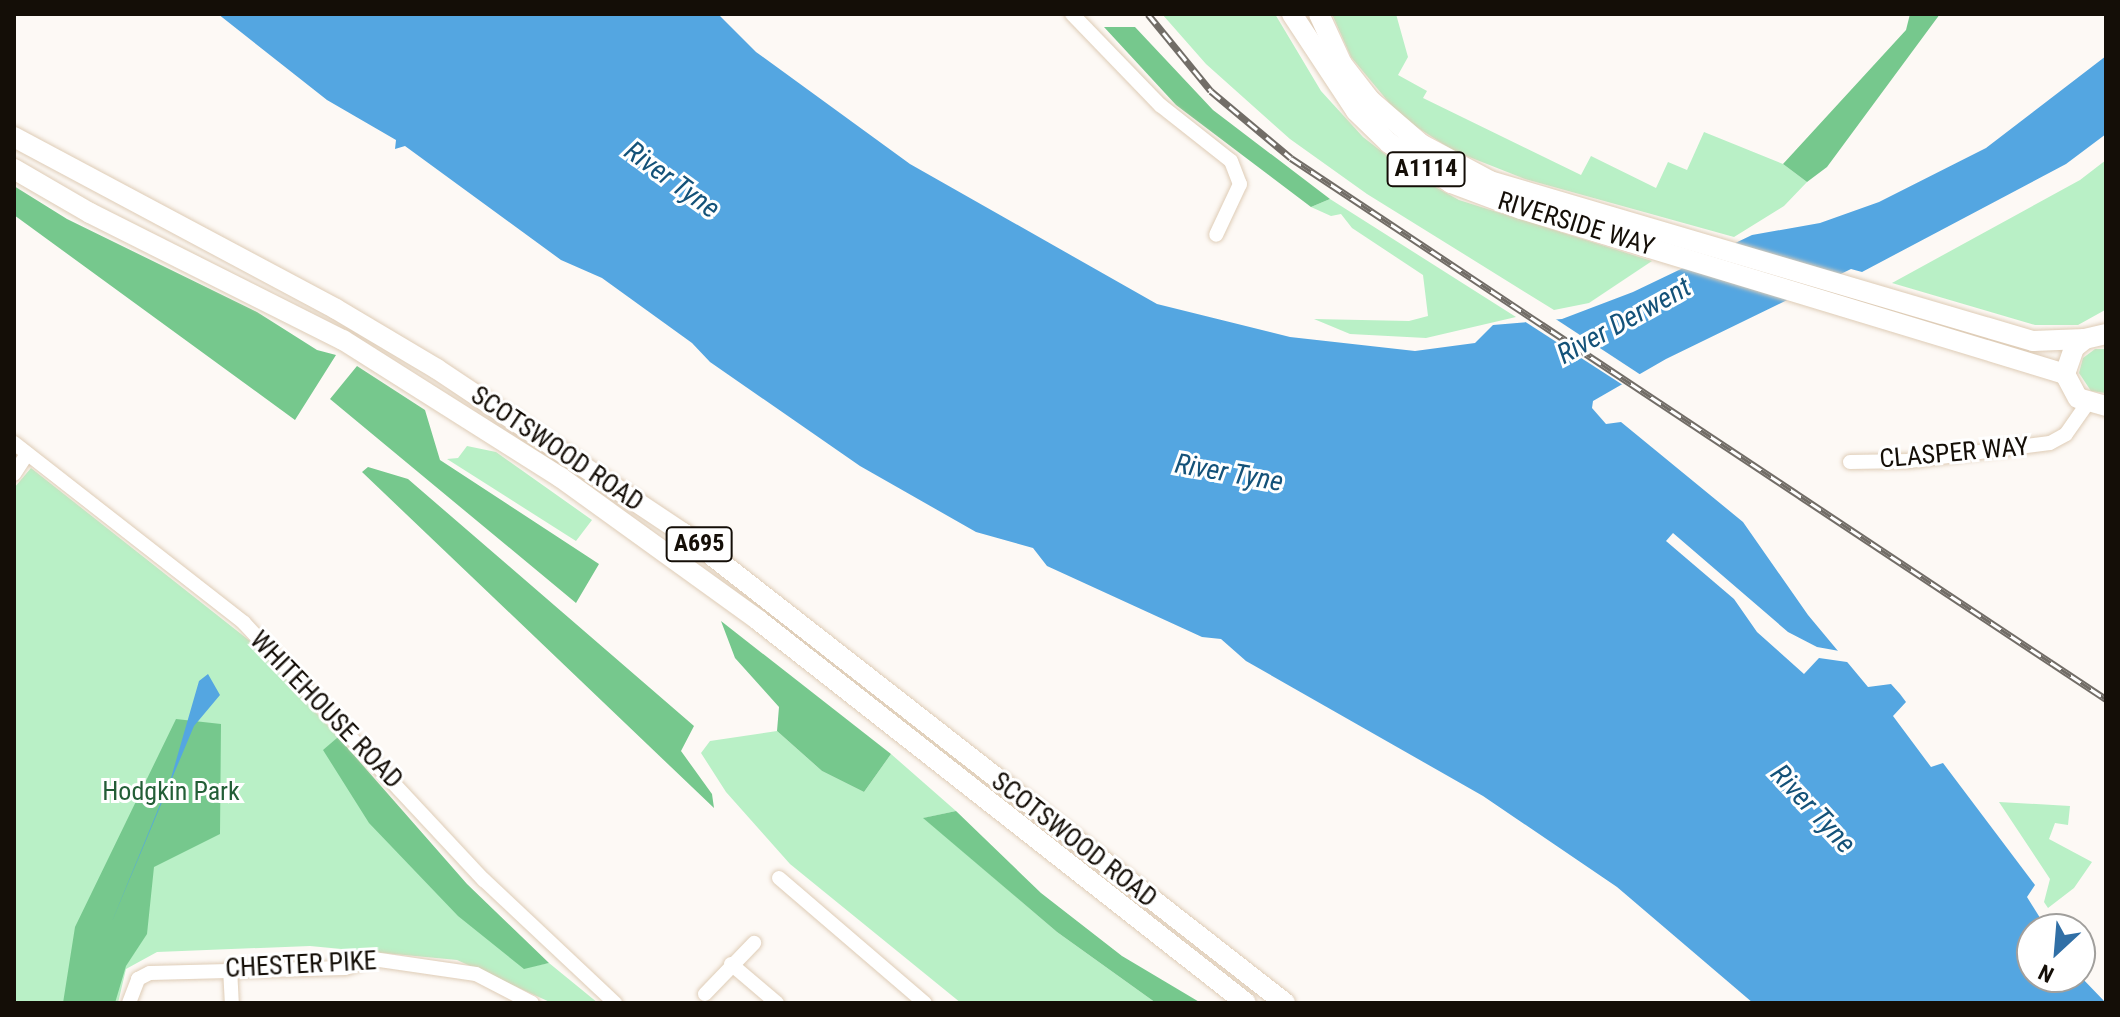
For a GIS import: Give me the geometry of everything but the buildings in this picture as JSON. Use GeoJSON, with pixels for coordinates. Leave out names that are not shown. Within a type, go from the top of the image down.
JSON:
{"type":"FeatureCollection","features":[{"type":"Feature","properties":{"kind":"main road","name":"RIVERSIDE WAY"},"geometry":{"type":"LineString","coordinates":[[1292,14],[1338,90],[1409,158],[1474,193],[1625,231],[1879,306],[2065,374]]}},
{"type":"Feature","properties":{"kind":"main road","name":"RIVERSIDE WAY"},"geometry":{"type":"LineString","coordinates":[[1319,14],[1342,64],[1370,100],[1421,144],[1490,181],[1625,231]]}},
{"type":"Feature","properties":{"kind":"main road","name":"SCOTSWOOD ROAD"},"geometry":{"type":"LineString","coordinates":[[14,137],[336,309],[661,518],[1285,1003]]}},
{"type":"Feature","properties":{"kind":"main road","name":"SCOTSWOOD ROAD"},"geometry":{"type":"LineString","coordinates":[[14,169],[90,213],[343,340],[560,477],[758,620],[1246,1003]]}},
{"type":"Feature","properties":{"kind":"main road","name":"RIVERSIDE WAY"},"geometry":{"type":"LineString","coordinates":[[1879,306],[2033,341],[2085,339]]}},
{"type":"Feature","properties":{"kind":"main road","name":"A1114"},"geometry":{"type":"LineString","coordinates":[[2085,339],[2106,334]]}},
{"type":"Feature","properties":{"kind":"main road"},"geometry":{"type":"LineString","coordinates":[[2085,339],[2074,348],[2065,374],[2072,391],[2097,405]]}},
{"type":"Feature","properties":{"kind":"street"},"geometry":{"type":"LineString","coordinates":[[1072,14],[1160,105],[1231,161],[1240,184],[1216,235]]}},
{"type":"Feature","properties":{"kind":"street","name":"CLASPER WAY"},"geometry":{"type":"LineString","coordinates":[[1850,462],[1909,461],[2050,443],[2066,434],[2097,405]]}},
{"type":"Feature","properties":{"kind":"street","name":"WHITEHOUSE ROAD"},"geometry":{"type":"LineString","coordinates":[[14,443],[244,623],[484,880],[615,1003]]}},
{"type":"Feature","properties":{"kind":"street"},"geometry":{"type":"LineString","coordinates":[[14,474],[27,454]]}},
{"type":"Feature","properties":{"kind":"street"},"geometry":{"type":"LineString","coordinates":[[779,878],[925,1003]]}},
{"type":"Feature","properties":{"kind":"street"},"geometry":{"type":"LineString","coordinates":[[705,994],[754,943]]}},
{"type":"Feature","properties":{"kind":"street","name":"CHESTER PIKE"},"geometry":{"type":"LineString","coordinates":[[129,1003],[138,979],[150,973],[230,968],[345,968],[373,959],[476,974],[532,1003]]}},
{"type":"Feature","properties":{"kind":"street"},"geometry":{"type":"LineString","coordinates":[[731,964],[777,1003]]}},
{"type":"Feature","properties":{"kind":"street"},"geometry":{"type":"LineString","coordinates":[[230,968],[232,1003]]}},
{"type":"Feature","properties":{"kind":"green space"},"geometry":{"type":"Polygon","coordinates":[[[1162,14],[1275,14],[1321,91],[1363,137],[1408,172],[1459,200],[1652,261],[1589,303],[1554,310],[1367,194],[1290,139],[1206,64],[1162,14]]]}},
{"type":"Feature","properties":{"kind":"green space"},"geometry":{"type":"Polygon","coordinates":[[[1332,14],[1396,14],[1408,57],[1398,75],[1427,91],[1423,98],[1581,175],[1591,156],[1656,188],[1668,162],[1687,170],[1704,132],[1783,164],[1807,182],[1784,206],[1734,237],[1525,179],[1454,151],[1401,117],[1351,57],[1332,14]]]}},
{"type":"Feature","properties":{"kind":"green space"},"geometry":{"type":"Polygon","coordinates":[[[1910,14],[1940,14],[1827,167],[1807,182],[1783,164],[1906,30],[1910,14]]]}},
{"type":"Feature","properties":{"kind":"green space"},"geometry":{"type":"Polygon","coordinates":[[[1104,27],[1135,27],[1213,110],[1330,199],[1311,207],[1176,105],[1104,27]]]}},
{"type":"Feature","properties":{"kind":"green space"},"geometry":{"type":"Polygon","coordinates":[[[2106,160],[2105,310],[2078,325],[2035,325],[1892,283],[2080,180],[2106,160]]]}},
{"type":"Feature","properties":{"kind":"green space"},"geometry":{"type":"Polygon","coordinates":[[[14,186],[67,219],[257,312],[317,350],[336,355],[295,420],[14,215],[14,186]]]}},
{"type":"Feature","properties":{"kind":"green space"},"geometry":{"type":"Polygon","coordinates":[[[1330,199],[1516,317],[1426,338],[1350,334],[1314,319],[1409,321],[1428,316],[1423,275],[1352,228],[1341,214],[1331,216],[1311,207],[1330,199]]]}},
{"type":"Feature","properties":{"kind":"green space"},"geometry":{"type":"Polygon","coordinates":[[[2095,349],[2106,349],[2105,393],[2091,391],[2079,373],[2083,358],[2095,349]]]}},
{"type":"Feature","properties":{"kind":"green space"},"geometry":{"type":"Polygon","coordinates":[[[357,366],[425,410],[440,460],[599,564],[576,603],[330,399],[357,366]]]}},
{"type":"Feature","properties":{"kind":"green space"},"geometry":{"type":"Polygon","coordinates":[[[467,446],[496,452],[592,520],[576,541],[447,459],[458,458],[467,446]]]}},
{"type":"Feature","properties":{"kind":"green space"},"geometry":{"type":"Polygon","coordinates":[[[368,467],[408,479],[694,726],[681,751],[712,794],[714,808],[362,472],[368,467]]]}},
{"type":"Feature","properties":{"kind":"green space","name":"Hodgkin Park"},"geometry":{"type":"Polygon","coordinates":[[[31,468],[255,645],[338,737],[324,750],[524,968],[549,963],[598,1003],[552,1003],[457,960],[310,946],[157,952],[126,969],[118,1003],[14,1003],[14,488],[31,468]]]}},
{"type":"Feature","properties":{"kind":"green space"},"geometry":{"type":"Polygon","coordinates":[[[721,621],[891,754],[864,792],[822,771],[777,731],[779,707],[735,658],[721,621]]]}},
{"type":"Feature","properties":{"kind":"green space"},"geometry":{"type":"Polygon","coordinates":[[[176,719],[221,724],[220,834],[154,867],[147,934],[126,966],[115,1003],[63,1003],[75,927],[176,719]]]}},
{"type":"Feature","properties":{"kind":"green space"},"geometry":{"type":"Polygon","coordinates":[[[777,731],[822,771],[864,792],[891,754],[956,811],[924,818],[1057,932],[1156,1003],[961,1003],[790,864],[726,792],[701,753],[710,741],[777,731]]]}},
{"type":"Feature","properties":{"kind":"green space"},"geometry":{"type":"Polygon","coordinates":[[[338,737],[467,884],[549,963],[524,969],[458,916],[369,823],[323,750],[338,737]]]}},
{"type":"Feature","properties":{"kind":"green space"},"geometry":{"type":"Polygon","coordinates":[[[1999,802],[2070,806],[2068,825],[2055,823],[2049,839],[2092,862],[2074,888],[2048,908],[2044,902],[2050,879],[1999,802]]]}},
{"type":"Feature","properties":{"kind":"green space"},"geometry":{"type":"Polygon","coordinates":[[[956,811],[1041,893],[1122,956],[1201,1003],[1156,1003],[1057,932],[923,818],[956,811]]]}},
{"type":"Feature","properties":{"kind":"water"},"geometry":{"type":"Polygon","coordinates":[[[218,14],[718,14],[756,52],[910,164],[1157,304],[1290,337],[1415,351],[1475,343],[1493,325],[1562,319],[1633,292],[1752,235],[1820,223],[1879,202],[1986,148],[2106,56],[2106,134],[2066,164],[1862,272],[1851,269],[1666,359],[1593,401],[1592,408],[1606,424],[1621,422],[1743,522],[1808,615],[1868,687],[1891,684],[1906,702],[1893,716],[1931,767],[1943,763],[2035,885],[2027,897],[2037,913],[2016,913],[2016,993],[2096,993],[2106,1003],[1753,1003],[1617,887],[1483,796],[1246,661],[1221,639],[1202,637],[1047,566],[1033,548],[976,532],[860,466],[710,362],[692,343],[602,278],[561,260],[405,146],[395,149],[396,140],[327,100],[218,14]]]}},
{"type":"Feature","properties":{"kind":"water"},"geometry":{"type":"Polygon","coordinates":[[[208,674],[220,695],[194,726],[110,926],[171,778],[199,681],[208,674]]]}},
{"type":"Feature","properties":{"kind":"pier"},"geometry":{"type":"Polygon","coordinates":[[[1551,316],[1644,377],[1626,387],[1521,319],[1551,316]]]}},
{"type":"Feature","properties":{"kind":"pier"},"geometry":{"type":"Polygon","coordinates":[[[1673,533],[1788,632],[1817,647],[1845,652],[1854,663],[1819,658],[1804,674],[1757,632],[1734,599],[1666,541],[1673,533]]]}},
{"type":"Feature","properties":{"kind":"railway"},"geometry":{"type":"LineString","coordinates":[[1148,14],[1211,91],[1291,158],[2106,699]]}},
{"type":"Feature","properties":{"kind":"water label","name":"River Tyne"},"geometry":{"type":"Point","coordinates":[672,180]}},
{"type":"Feature","properties":{"kind":"water label","name":"River Derwent"},"geometry":{"type":"Point","coordinates":[1624,321]}},
{"type":"Feature","properties":{"kind":"water label","name":"River Tyne"},"geometry":{"type":"Point","coordinates":[1229,473]}},
{"type":"Feature","properties":{"kind":"water label","name":"River Tyne"},"geometry":{"type":"Point","coordinates":[1813,809]}}]}
